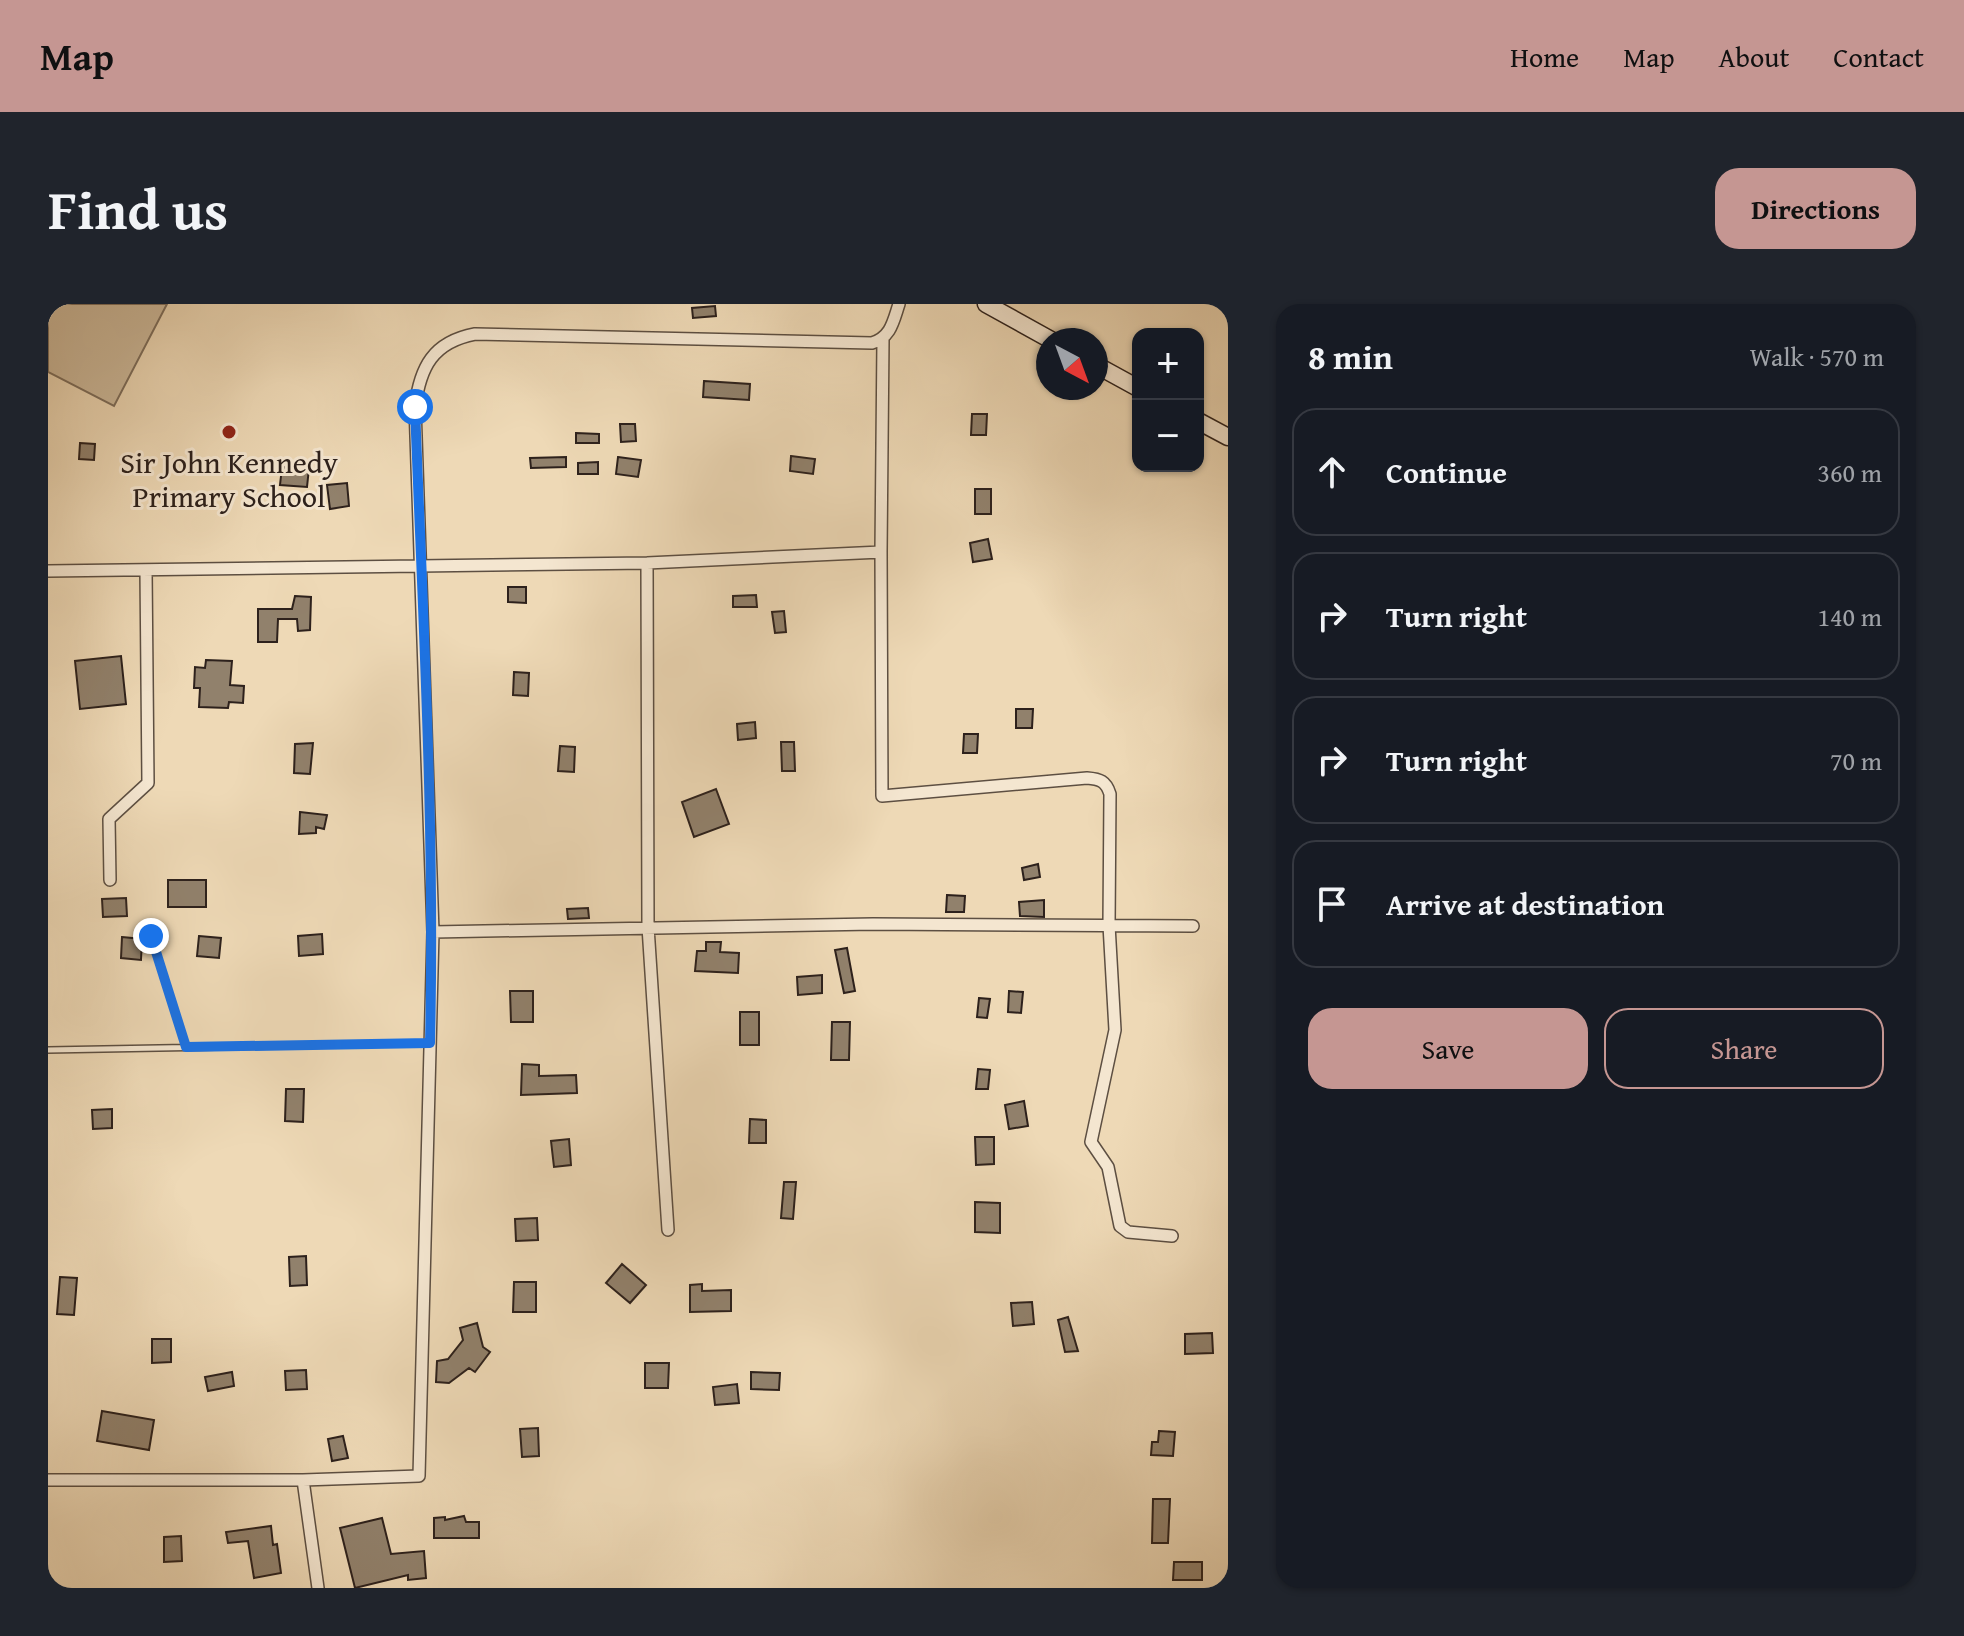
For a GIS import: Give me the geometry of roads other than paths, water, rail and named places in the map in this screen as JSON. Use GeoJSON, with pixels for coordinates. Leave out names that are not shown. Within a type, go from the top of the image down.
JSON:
{"type":"FeatureCollection","features":[{"type":"Feature","properties":{"kind":"street"},"geometry":{"type":"LineString","coordinates":[[899,304],[883,339],[882,796],[1087,778],[1100,779],[1108,786],[1109,925],[1115,1030],[1091,1142],[1108,1167],[1120,1226],[1128,1232],[1172,1236]]}},
{"type":"Feature","properties":{"kind":"street"},"geometry":{"type":"LineString","coordinates":[[986,304],[1036,332]]}},
{"type":"Feature","properties":{"kind":"street"},"geometry":{"type":"LineString","coordinates":[[48,1480],[303,1480],[419,1476],[433,932],[415,407],[418,383],[427,363],[444,344],[475,334],[872,343],[883,339]]}},
{"type":"Feature","properties":{"kind":"street"},"geometry":{"type":"LineString","coordinates":[[1108,372],[1132,385]]}},
{"type":"Feature","properties":{"kind":"street"},"geometry":{"type":"LineString","coordinates":[[1204,424],[1228,437]]}},
{"type":"Feature","properties":{"kind":"street"},"geometry":{"type":"LineString","coordinates":[[48,571],[647,563],[849,556],[881,552]]}},
{"type":"Feature","properties":{"kind":"street"},"geometry":{"type":"LineString","coordinates":[[647,563],[648,927],[668,1230]]}},
{"type":"Feature","properties":{"kind":"street"},"geometry":{"type":"LineString","coordinates":[[110,880],[109,819],[148,783],[146,570]]}},
{"type":"Feature","properties":{"kind":"street"},"geometry":{"type":"LineString","coordinates":[[433,932],[873,924],[1193,926]]}},
{"type":"Feature","properties":{"kind":"street"},"geometry":{"type":"LineString","coordinates":[[303,1480],[318,1588]]}},
{"type":"Feature","properties":{"kind":"lane"},"geometry":{"type":"LineString","coordinates":[[151,936],[186,1047]]}},
{"type":"Feature","properties":{"kind":"lane"},"geometry":{"type":"LineString","coordinates":[[48,1050],[430,1043]]}},
{"type":"Feature","properties":{"kind":"place","name":"Sir John Kennedy Primary School"},"geometry":{"type":"Point","coordinates":[229,432]}}]}
